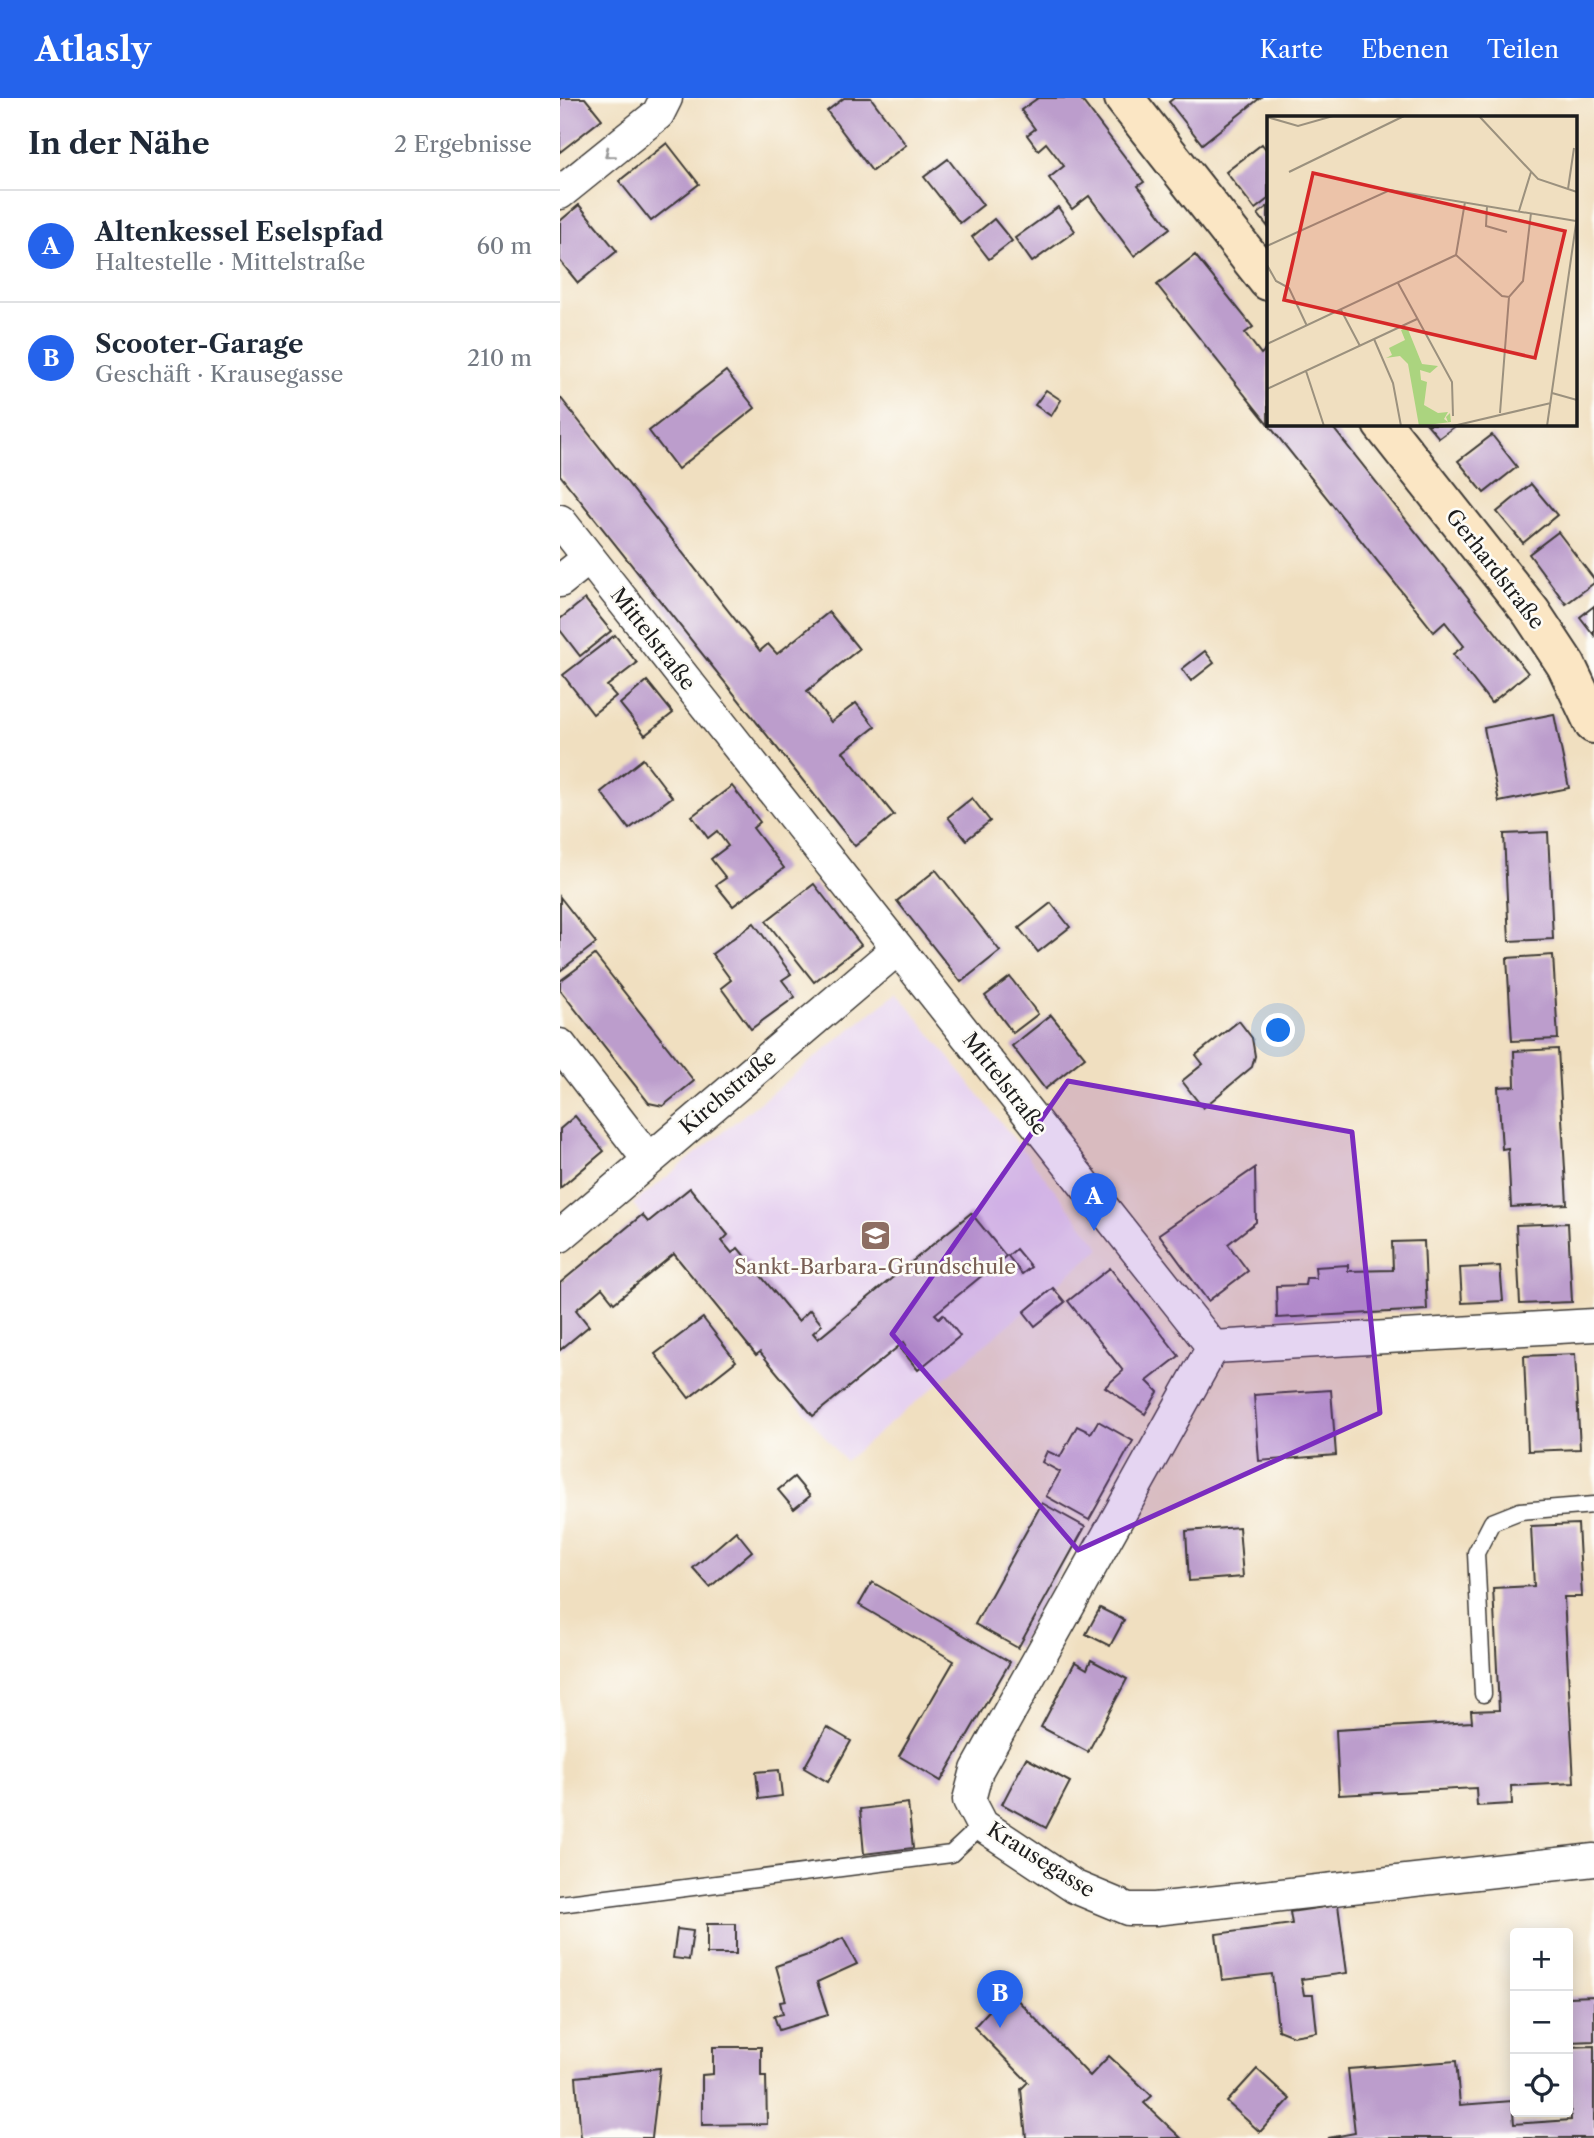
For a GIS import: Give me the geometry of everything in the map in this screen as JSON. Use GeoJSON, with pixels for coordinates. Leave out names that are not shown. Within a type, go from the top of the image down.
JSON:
{"type":"FeatureCollection","features":[{"type":"Feature","properties":{"kind":"street"},"geometry":{"type":"LineString","coordinates":[[1124,98],[1267,278]]}},
{"type":"Feature","properties":{"kind":"street"},"geometry":{"type":"LineString","coordinates":[[560,194],[662,106]]}},
{"type":"Feature","properties":{"kind":"street","name":"Gerhardstraße"},"geometry":{"type":"LineString","coordinates":[[1383,425],[1531,612],[1566,666],[1594,724]]}},
{"type":"Feature","properties":{"kind":"street","name":"Mittelstraße"},"geometry":{"type":"LineString","coordinates":[[560,522],[1213,1347]]}},
{"type":"Feature","properties":{"kind":"street"},"geometry":{"type":"LineString","coordinates":[[560,581],[589,558]]}},
{"type":"Feature","properties":{"kind":"street","name":"Kirchstraße"},"geometry":{"type":"LineString","coordinates":[[560,1237],[897,949]]}},
{"type":"Feature","properties":{"kind":"street"},"geometry":{"type":"LineString","coordinates":[[560,1045],[649,1159]]}},
{"type":"Feature","properties":{"kind":"street"},"geometry":{"type":"LineString","coordinates":[[1213,1347],[1594,1325]]}},
{"type":"Feature","properties":{"kind":"street","name":"Krausegasse"},"geometry":{"type":"LineString","coordinates":[[1213,1347],[978,1770],[969,1800],[982,1825],[1075,1886],[1128,1909],[1155,1909],[1594,1860]]}},
{"type":"Feature","properties":{"kind":"lane"},"geometry":{"type":"LineString","coordinates":[[1483,1694],[1476,1553],[1492,1522],[1520,1511],[1594,1504]]}},
{"type":"Feature","properties":{"kind":"lane"},"geometry":{"type":"LineString","coordinates":[[560,1904],[951,1854],[982,1825]]}},
{"type":"Feature","properties":{"kind":"highlighted area"},"geometry":{"type":"Polygon","coordinates":[[[1068,1081],[1352,1132],[1380,1413],[1078,1550],[892,1334],[1068,1081]]]}},
{"type":"Feature","properties":{"kind":"shaded area","name":"Sankt-Barbara-Grundschule"},"geometry":{"type":"Polygon","coordinates":[[[897,992],[1101,1248],[845,1461],[633,1204],[897,992]]]}},
{"type":"Feature","properties":{"kind":"building"},"geometry":{"type":"Polygon","coordinates":[[[560,98],[585,98],[602,119],[560,152],[560,98]]]}},
{"type":"Feature","properties":{"kind":"building"},"geometry":{"type":"Polygon","coordinates":[[[844,98],[871,98],[906,145],[872,171],[827,111],[844,98]]]}},
{"type":"Feature","properties":{"kind":"building"},"geometry":{"type":"Polygon","coordinates":[[[1038,98],[1080,98],[1144,182],[1138,186],[1170,228],[1134,256],[1089,196],[1072,209],[1049,178],[1064,166],[1046,143],[1038,150],[1027,135],[1035,129],[1021,110],[1038,98]]]}},
{"type":"Feature","properties":{"kind":"building"},"geometry":{"type":"Polygon","coordinates":[[[1174,98],[1260,98],[1202,144],[1169,102],[1174,98]]]}},
{"type":"Feature","properties":{"kind":"building"},"geometry":{"type":"Polygon","coordinates":[[[667,143],[699,184],[651,221],[619,181],[667,143]]]}},
{"type":"Feature","properties":{"kind":"building"},"geometry":{"type":"Polygon","coordinates":[[[1262,144],[1267,151],[1267,200],[1255,209],[1226,172],[1262,144]]]}},
{"type":"Feature","properties":{"kind":"building"},"geometry":{"type":"Polygon","coordinates":[[[948,159],[983,205],[960,223],[924,177],[948,159]]]}},
{"type":"Feature","properties":{"kind":"building"},"geometry":{"type":"Polygon","coordinates":[[[579,205],[617,251],[578,283],[560,261],[560,221],[579,205]]]}},
{"type":"Feature","properties":{"kind":"building"},"geometry":{"type":"Polygon","coordinates":[[[1058,207],[1075,231],[1032,262],[1015,238],[1058,207]]]}},
{"type":"Feature","properties":{"kind":"building"},"geometry":{"type":"Polygon","coordinates":[[[1267,207],[1267,226],[1258,214],[1267,207]]]}},
{"type":"Feature","properties":{"kind":"building"},"geometry":{"type":"Polygon","coordinates":[[[994,219],[1012,241],[989,259],[972,237],[994,219]]]}},
{"type":"Feature","properties":{"kind":"building"},"geometry":{"type":"Polygon","coordinates":[[[1195,255],[1253,327],[1245,333],[1261,354],[1267,349],[1267,423],[1157,285],[1195,255]]]}},
{"type":"Feature","properties":{"kind":"building"},"geometry":{"type":"Polygon","coordinates":[[[726,371],[755,408],[678,469],[649,431],[726,371]]]}},
{"type":"Feature","properties":{"kind":"building"},"geometry":{"type":"Polygon","coordinates":[[[1046,390],[1061,400],[1051,416],[1035,405],[1046,390]]]}},
{"type":"Feature","properties":{"kind":"building"},"geometry":{"type":"Polygon","coordinates":[[[560,397],[760,651],[768,644],[777,654],[829,612],[859,649],[807,691],[831,722],[856,703],[875,727],[843,752],[894,815],[855,846],[560,475],[560,397]]]}},
{"type":"Feature","properties":{"kind":"building"},"geometry":{"type":"Polygon","coordinates":[[[1269,425],[1331,425],[1528,673],[1491,703],[1453,654],[1464,646],[1445,622],[1434,632],[1269,425]]]}},
{"type":"Feature","properties":{"kind":"building"},"geometry":{"type":"Polygon","coordinates":[[[1428,425],[1457,425],[1439,438],[1428,425]]]}},
{"type":"Feature","properties":{"kind":"building"},"geometry":{"type":"Polygon","coordinates":[[[1492,435],[1517,467],[1484,493],[1458,461],[1492,435]]]}},
{"type":"Feature","properties":{"kind":"building"},"geometry":{"type":"Polygon","coordinates":[[[1531,484],[1557,515],[1523,543],[1497,512],[1531,484]]]}},
{"type":"Feature","properties":{"kind":"building"},"geometry":{"type":"Polygon","coordinates":[[[1558,532],[1594,579],[1594,583],[1566,604],[1529,554],[1558,532]]]}},
{"type":"Feature","properties":{"kind":"building"},"geometry":{"type":"Polygon","coordinates":[[[585,599],[611,631],[580,656],[560,630],[560,619],[585,599]]]}},
{"type":"Feature","properties":{"kind":"building"},"geometry":{"type":"Polygon","coordinates":[[[1594,606],[1594,635],[1580,617],[1594,606]]]}},
{"type":"Feature","properties":{"kind":"building"},"geometry":{"type":"Polygon","coordinates":[[[615,635],[637,663],[607,686],[616,696],[593,714],[563,675],[615,635]]]}},
{"type":"Feature","properties":{"kind":"building"},"geometry":{"type":"Polygon","coordinates":[[[1205,651],[1214,663],[1191,681],[1182,669],[1205,651]]]}},
{"type":"Feature","properties":{"kind":"building"},"geometry":{"type":"Polygon","coordinates":[[[647,681],[673,713],[645,735],[620,704],[647,681]]]}},
{"type":"Feature","properties":{"kind":"building"},"geometry":{"type":"Polygon","coordinates":[[[1554,714],[1569,788],[1499,802],[1484,728],[1554,714]]]}},
{"type":"Feature","properties":{"kind":"building"},"geometry":{"type":"Polygon","coordinates":[[[643,759],[672,797],[629,829],[601,792],[643,759]]]}},
{"type":"Feature","properties":{"kind":"building"},"geometry":{"type":"Polygon","coordinates":[[[732,786],[760,822],[753,828],[784,868],[733,906],[716,885],[726,878],[711,859],[728,846],[717,831],[708,838],[692,816],[732,786]]]}},
{"type":"Feature","properties":{"kind":"building"},"geometry":{"type":"Polygon","coordinates":[[[972,798],[990,821],[966,840],[948,817],[972,798]]]}},
{"type":"Feature","properties":{"kind":"building"},"geometry":{"type":"Polygon","coordinates":[[[1548,832],[1553,939],[1509,941],[1504,834],[1548,832]]]}},
{"type":"Feature","properties":{"kind":"building"},"geometry":{"type":"Polygon","coordinates":[[[936,870],[1000,951],[961,982],[897,901],[936,870]]]}},
{"type":"Feature","properties":{"kind":"building"},"geometry":{"type":"Polygon","coordinates":[[[814,884],[861,945],[814,982],[766,921],[814,884]]]}},
{"type":"Feature","properties":{"kind":"building"},"geometry":{"type":"Polygon","coordinates":[[[560,897],[596,943],[560,971],[560,897]]]}},
{"type":"Feature","properties":{"kind":"building"},"geometry":{"type":"Polygon","coordinates":[[[1051,903],[1070,927],[1038,952],[1019,928],[1051,903]]]}},
{"type":"Feature","properties":{"kind":"building"},"geometry":{"type":"Polygon","coordinates":[[[754,923],[791,974],[782,980],[795,997],[751,1029],[721,988],[731,980],[712,954],[754,923]]]}},
{"type":"Feature","properties":{"kind":"building"},"geometry":{"type":"Polygon","coordinates":[[[595,955],[694,1081],[663,1106],[649,1103],[560,990],[560,981],[595,955]]]}},
{"type":"Feature","properties":{"kind":"building"},"geometry":{"type":"Polygon","coordinates":[[[1553,955],[1558,1039],[1512,1041],[1507,958],[1553,955]]]}},
{"type":"Feature","properties":{"kind":"building"},"geometry":{"type":"Polygon","coordinates":[[[1010,977],[1038,1014],[1013,1033],[985,996],[1010,977]]]}},
{"type":"Feature","properties":{"kind":"building"},"geometry":{"type":"Polygon","coordinates":[[[1051,1015],[1085,1057],[1045,1089],[1012,1046],[1051,1015]]]}},
{"type":"Feature","properties":{"kind":"building"},"geometry":{"type":"Polygon","coordinates":[[[1239,1021],[1252,1038],[1255,1056],[1252,1067],[1203,1108],[1182,1081],[1203,1064],[1196,1055],[1239,1021]]]}},
{"type":"Feature","properties":{"kind":"building"},"geometry":{"type":"Polygon","coordinates":[[[1558,1049],[1567,1204],[1511,1207],[1508,1148],[1502,1149],[1498,1087],[1515,1086],[1514,1051],[1558,1049]]]}},
{"type":"Feature","properties":{"kind":"building"},"geometry":{"type":"Polygon","coordinates":[[[575,1116],[604,1151],[560,1188],[560,1129],[575,1116]]]}},
{"type":"Feature","properties":{"kind":"building"},"geometry":{"type":"Polygon","coordinates":[[[1255,1168],[1256,1222],[1228,1244],[1248,1271],[1208,1301],[1159,1234],[1255,1168]]]}},
{"type":"Feature","properties":{"kind":"building"},"geometry":{"type":"Polygon","coordinates":[[[690,1188],[728,1235],[722,1241],[732,1253],[738,1248],[798,1321],[810,1310],[822,1325],[813,1333],[818,1339],[971,1213],[1006,1256],[935,1314],[939,1318],[943,1314],[960,1336],[918,1370],[901,1349],[906,1345],[904,1342],[813,1416],[760,1352],[756,1355],[674,1254],[614,1303],[602,1288],[576,1310],[589,1326],[560,1350],[560,1283],[642,1215],[648,1222],[690,1188]]]}},
{"type":"Feature","properties":{"kind":"building"},"geometry":{"type":"Polygon","coordinates":[[[1568,1223],[1572,1302],[1520,1304],[1516,1225],[1568,1223]]]}},
{"type":"Feature","properties":{"kind":"building"},"geometry":{"type":"Polygon","coordinates":[[[1424,1241],[1427,1310],[1277,1318],[1276,1286],[1305,1285],[1306,1278],[1316,1278],[1315,1267],[1348,1265],[1348,1271],[1393,1270],[1392,1242],[1424,1241]]]}},
{"type":"Feature","properties":{"kind":"building"},"geometry":{"type":"Polygon","coordinates":[[[1016,1249],[1031,1267],[1022,1274],[1008,1256],[1016,1249]]]}},
{"type":"Feature","properties":{"kind":"building"},"geometry":{"type":"Polygon","coordinates":[[[1500,1266],[1503,1301],[1462,1303],[1460,1268],[1500,1266]]]}},
{"type":"Feature","properties":{"kind":"building"},"geometry":{"type":"Polygon","coordinates":[[[1110,1268],[1179,1356],[1147,1381],[1158,1392],[1145,1414],[1105,1387],[1123,1371],[1068,1301],[1110,1268]]]}},
{"type":"Feature","properties":{"kind":"building"},"geometry":{"type":"Polygon","coordinates":[[[1053,1288],[1065,1302],[1035,1326],[1024,1312],[1053,1288]]]}},
{"type":"Feature","properties":{"kind":"building"},"geometry":{"type":"Polygon","coordinates":[[[703,1318],[736,1361],[689,1398],[655,1354],[703,1318]]]}},
{"type":"Feature","properties":{"kind":"building"},"geometry":{"type":"Polygon","coordinates":[[[1575,1354],[1580,1449],[1528,1451],[1524,1356],[1575,1354]]]}},
{"type":"Feature","properties":{"kind":"building"},"geometry":{"type":"Polygon","coordinates":[[[1331,1390],[1336,1455],[1259,1461],[1254,1395],[1331,1390]]]}},
{"type":"Feature","properties":{"kind":"building"},"geometry":{"type":"Polygon","coordinates":[[[1098,1421],[1133,1441],[1089,1520],[1046,1496],[1060,1472],[1042,1462],[1047,1451],[1060,1457],[1077,1426],[1091,1433],[1098,1421]]]}},
{"type":"Feature","properties":{"kind":"building"},"geometry":{"type":"Polygon","coordinates":[[[794,1477],[810,1496],[794,1509],[778,1490],[794,1477]]]}},
{"type":"Feature","properties":{"kind":"building"},"geometry":{"type":"Polygon","coordinates":[[[1042,1503],[1085,1527],[1018,1648],[975,1624],[1042,1503]]]}},
{"type":"Feature","properties":{"kind":"building"},"geometry":{"type":"Polygon","coordinates":[[[1578,1524],[1582,1597],[1564,1597],[1574,1783],[1511,1786],[1512,1804],[1477,1806],[1476,1788],[1339,1795],[1336,1730],[1472,1722],[1471,1711],[1499,1710],[1493,1588],[1534,1586],[1531,1526],[1578,1524]]]}},
{"type":"Feature","properties":{"kind":"building"},"geometry":{"type":"Polygon","coordinates":[[[1239,1527],[1243,1577],[1189,1581],[1186,1531],[1239,1527]]]}},
{"type":"Feature","properties":{"kind":"building"},"geometry":{"type":"Polygon","coordinates":[[[736,1531],[752,1551],[710,1587],[693,1568],[736,1531]]]}},
{"type":"Feature","properties":{"kind":"building"},"geometry":{"type":"Polygon","coordinates":[[[872,1582],[1010,1662],[941,1781],[899,1756],[954,1661],[859,1605],[872,1582]]]}},
{"type":"Feature","properties":{"kind":"building"},"geometry":{"type":"Polygon","coordinates":[[[1100,1608],[1124,1620],[1110,1646],[1086,1634],[1100,1608]]]}},
{"type":"Feature","properties":{"kind":"building"},"geometry":{"type":"Polygon","coordinates":[[[1091,1660],[1127,1679],[1088,1752],[1041,1727],[1075,1662],[1087,1669],[1091,1660]]]}},
{"type":"Feature","properties":{"kind":"building"},"geometry":{"type":"Polygon","coordinates":[[[827,1727],[851,1741],[828,1782],[804,1768],[827,1727]]]}},
{"type":"Feature","properties":{"kind":"building"},"geometry":{"type":"Polygon","coordinates":[[[1026,1758],[1070,1782],[1046,1828],[1002,1804],[1026,1758]]]}},
{"type":"Feature","properties":{"kind":"building"},"geometry":{"type":"Polygon","coordinates":[[[779,1770],[782,1796],[759,1799],[756,1772],[779,1770]]]}},
{"type":"Feature","properties":{"kind":"building"},"geometry":{"type":"Polygon","coordinates":[[[908,1803],[913,1848],[864,1854],[860,1809],[908,1803]]]}},
{"type":"Feature","properties":{"kind":"building"},"geometry":{"type":"Polygon","coordinates":[[[1338,1905],[1347,1973],[1301,1979],[1304,1995],[1313,1995],[1317,2032],[1293,2036],[1278,2030],[1272,1974],[1222,1980],[1216,1934],[1292,1924],[1290,1912],[1338,1905]]]}},
{"type":"Feature","properties":{"kind":"building"},"geometry":{"type":"Polygon","coordinates":[[[707,1924],[736,1924],[736,1954],[707,1954],[707,1924]]]}},
{"type":"Feature","properties":{"kind":"building"},"geometry":{"type":"Polygon","coordinates":[[[677,1929],[693,1931],[689,1960],[673,1958],[677,1929]]]}},
{"type":"Feature","properties":{"kind":"building"},"geometry":{"type":"Polygon","coordinates":[[[843,1938],[857,1964],[817,1982],[828,2015],[779,2030],[774,2016],[783,2014],[780,2002],[786,2001],[776,1966],[808,1955],[843,1938]]]}},
{"type":"Feature","properties":{"kind":"building"},"geometry":{"type":"Polygon","coordinates":[[[1008,1990],[1090,2076],[1109,2056],[1152,2096],[1144,2103],[1181,2138],[1026,2138],[1021,2089],[1028,2082],[974,2027],[1008,1990]]]}},
{"type":"Feature","properties":{"kind":"building"},"geometry":{"type":"Polygon","coordinates":[[[1594,1996],[1594,2041],[1573,2042],[1573,1997],[1594,1996]]]}},
{"type":"Feature","properties":{"kind":"building"},"geometry":{"type":"Polygon","coordinates":[[[1594,2046],[1594,2138],[1328,2138],[1355,2133],[1348,2069],[1456,2061],[1460,2105],[1510,2101],[1510,2117],[1513,2117],[1514,2124],[1571,2120],[1573,2047],[1594,2046]]]}},
{"type":"Feature","properties":{"kind":"building"},"geometry":{"type":"Polygon","coordinates":[[[713,2047],[761,2047],[761,2076],[766,2076],[767,2124],[702,2125],[702,2075],[713,2074],[713,2047]]]}},
{"type":"Feature","properties":{"kind":"building"},"geometry":{"type":"Polygon","coordinates":[[[660,2068],[652,2138],[581,2138],[576,2077],[660,2068]]]}},
{"type":"Feature","properties":{"kind":"building"},"geometry":{"type":"Polygon","coordinates":[[[1257,2069],[1290,2099],[1260,2132],[1227,2102],[1257,2069]]]}},
{"type":"Feature","properties":{"kind":"place","name":"Altenkessel Eselspfad"},"geometry":{"type":"Point","coordinates":[1094,1231]}},
{"type":"Feature","properties":{"kind":"place","name":"Sankt-Barbara-Grundschule"},"geometry":{"type":"Point","coordinates":[875,1235]}},
{"type":"Feature","properties":{"kind":"place","name":"Scooter-Garage"},"geometry":{"type":"Point","coordinates":[1000,2028]}}]}
